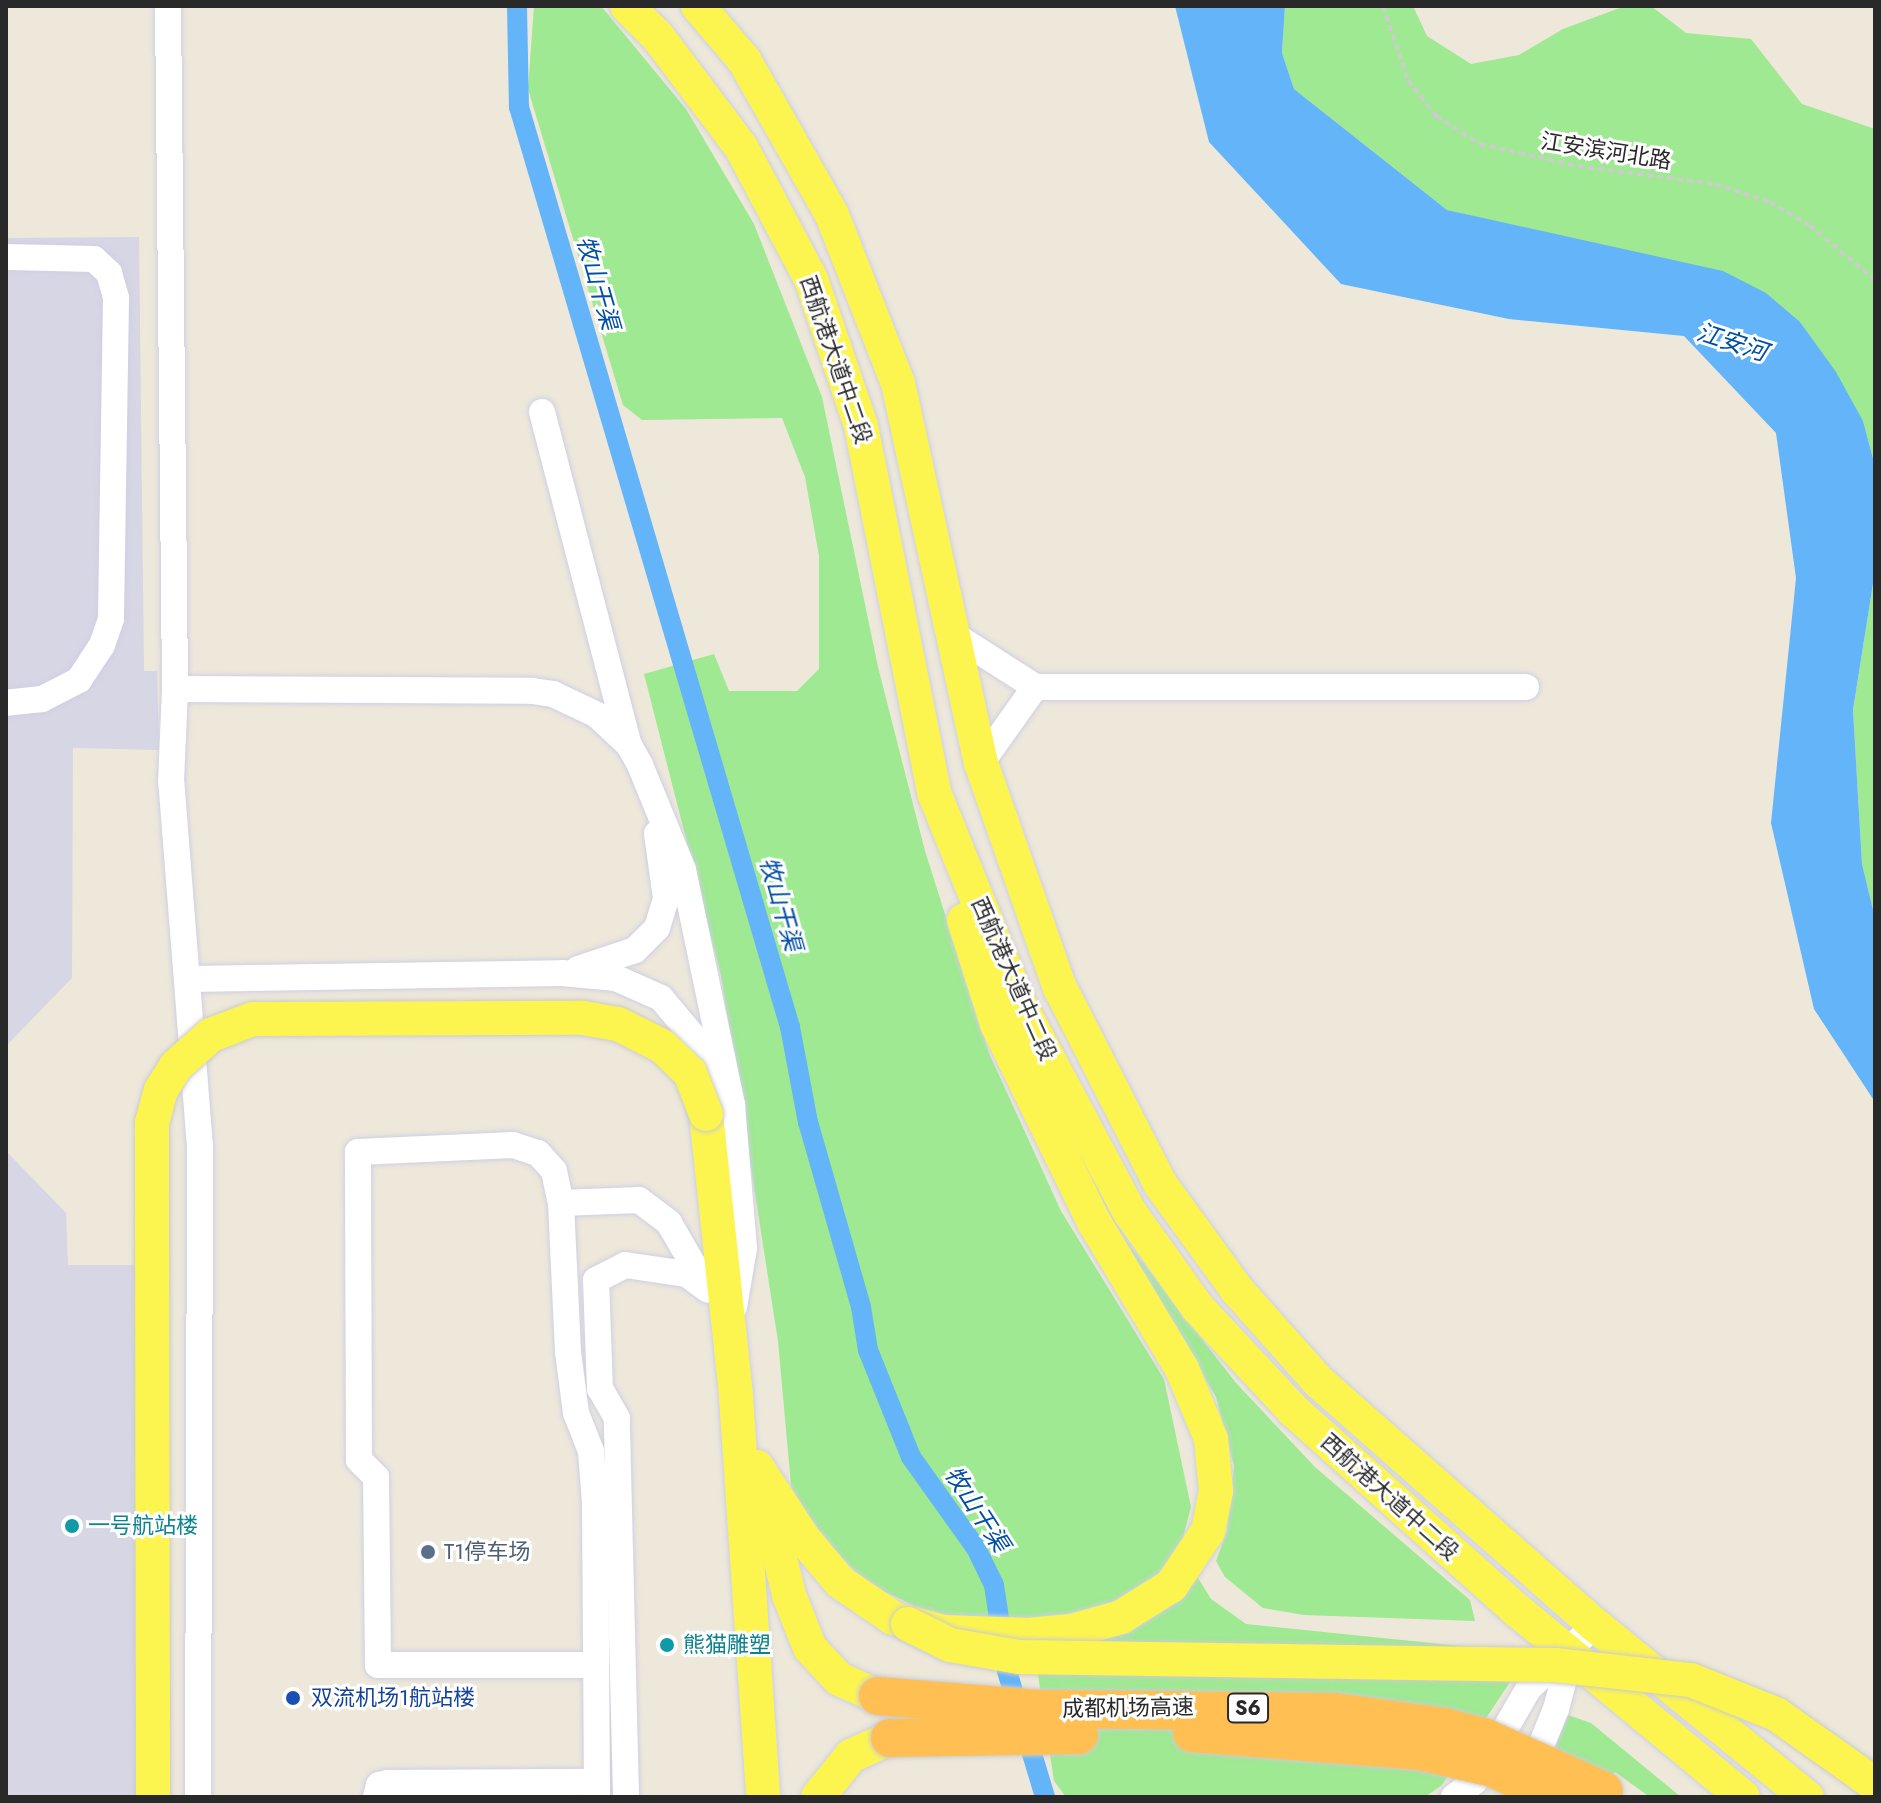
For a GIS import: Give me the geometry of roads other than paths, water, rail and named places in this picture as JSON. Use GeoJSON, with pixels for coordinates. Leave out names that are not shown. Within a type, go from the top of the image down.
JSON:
{"type":"FeatureCollection","features":[{"type":"Feature","properties":{"kind":"highway","name":"成都机场高速"},"geometry":{"type":"LineString","coordinates":[[878,1696],[1038,1709],[1334,1712],[1444,1727],[1486,1738],[1604,1791]]}},
{"type":"Feature","properties":{"kind":"highway","name":"成都机场高速"},"geometry":{"type":"LineString","coordinates":[[890,1738],[1217,1732],[1420,1751],[1493,1768],[1552,1797]]}},
{"type":"Feature","properties":{"kind":"main road","name":"西航港大道中二段"},"geometry":{"type":"LineString","coordinates":[[627,6],[741,147],[811,279],[861,426],[935,795],[1020,1005],[1129,1211],[1198,1308],[1294,1411],[1571,1653],[1743,1797]]}},
{"type":"Feature","properties":{"kind":"main road","name":"西航港大道中二段"},"geometry":{"type":"LineString","coordinates":[[698,6],[744,60],[832,215],[898,383],[981,763],[1060,988],[1161,1185],[1237,1290],[1319,1382],[1595,1625],[1807,1797]]}},
{"type":"Feature","properties":{"kind":"main road"},"geometry":{"type":"LineString","coordinates":[[908,1624],[991,1636],[1071,1631],[1140,1609],[1171,1586],[1208,1531],[1216,1491],[1211,1439],[1182,1369],[1094,1222],[997,1024],[957,898],[935,795]]}},
{"type":"Feature","properties":{"kind":"main road"},"geometry":{"type":"LineString","coordinates":[[153,1797],[152,1123],[161,1090],[176,1066],[211,1035],[253,1019],[583,1018],[618,1024],[662,1046],[690,1073],[719,1110],[763,1797]]}},
{"type":"Feature","properties":{"kind":"main road"},"geometry":{"type":"LineString","coordinates":[[732,1349],[757,1467],[803,1634],[829,1672],[878,1696]]}},
{"type":"Feature","properties":{"kind":"main road"},"geometry":{"type":"LineString","coordinates":[[757,1467],[831,1573],[879,1610],[950,1645],[1019,1657],[1555,1665],[1691,1680],[1789,1721],[1875,1784]]}},
{"type":"Feature","properties":{"kind":"main road"},"geometry":{"type":"LineString","coordinates":[[818,1797],[851,1756],[890,1738]]}},
{"type":"Feature","properties":{"kind":"street"},"geometry":{"type":"LineString","coordinates":[[168,6],[175,689],[171,782],[200,1147],[198,1797]]}},
{"type":"Feature","properties":{"kind":"street"},"geometry":{"type":"LineString","coordinates":[[6,257],[94,259],[109,273],[116,298],[111,619],[102,645],[79,680],[42,699],[6,703]]}},
{"type":"Feature","properties":{"kind":"street"},"geometry":{"type":"LineString","coordinates":[[542,412],[629,745],[683,870],[719,1110]]}},
{"type":"Feature","properties":{"kind":"street"},"geometry":{"type":"LineString","coordinates":[[951,633],[1035,687],[1526,687]]}},
{"type":"Feature","properties":{"kind":"street"},"geometry":{"type":"LineString","coordinates":[[981,763],[1035,687]]}},
{"type":"Feature","properties":{"kind":"street"},"geometry":{"type":"LineString","coordinates":[[175,689],[532,691],[587,709],[629,745]]}},
{"type":"Feature","properties":{"kind":"street"},"geometry":{"type":"LineString","coordinates":[[562,973],[635,950],[661,920],[666,898],[651,795]]}},
{"type":"Feature","properties":{"kind":"street"},"geometry":{"type":"LineString","coordinates":[[188,979],[562,973],[616,978],[661,998],[703,1048],[719,1110]]}},
{"type":"Feature","properties":{"kind":"street"},"geometry":{"type":"LineString","coordinates":[[376,1797],[379,1785],[388,1783],[597,1790],[595,1503],[591,1451],[576,1413],[568,1352],[561,1203],[554,1171],[538,1153],[513,1145],[365,1151],[364,1463],[376,1477],[378,1665],[596,1665]]}},
{"type":"Feature","properties":{"kind":"street"},"geometry":{"type":"LineString","coordinates":[[561,1203],[639,1200],[669,1223],[708,1290],[732,1349]]}},
{"type":"Feature","properties":{"kind":"street"},"geometry":{"type":"LineString","coordinates":[[626,1797],[617,1418],[600,1389],[596,1280],[625,1265],[687,1274],[708,1290]]}},
{"type":"Feature","properties":{"kind":"street"},"geometry":{"type":"LineString","coordinates":[[1454,1797],[1475,1781],[1529,1688],[1571,1653],[1595,1625]]}},
{"type":"Feature","properties":{"kind":"street"},"geometry":{"type":"LineString","coordinates":[[1520,1797],[1556,1709],[1571,1653]]}},
{"type":"Feature","properties":{"kind":"water","name":"江安河"},"geometry":{"type":"Polygon","coordinates":[[[1175,6],[1285,6],[1282,53],[1294,89],[1447,210],[1723,271],[1766,293],[1800,322],[1836,372],[1863,421],[1875,466],[1875,571],[1853,710],[1862,864],[1875,918],[1875,1102],[1814,1009],[1771,823],[1796,578],[1776,433],[1684,336],[1509,319],[1341,284],[1209,142],[1175,6]]]}},
{"type":"Feature","properties":{"kind":"waterway","name":"牧山干渠"},"geometry":{"type":"LineString","coordinates":[[517,6],[519,107],[790,1027],[808,1122],[861,1307],[868,1350],[911,1457],[976,1548],[994,1585],[1007,1671],[1045,1797]]}},
{"type":"Feature","properties":{"kind":"place","name":"一号航站楼"},"geometry":{"type":"Point","coordinates":[72,1526]}},
{"type":"Feature","properties":{"kind":"place","name":"T1停车场"},"geometry":{"type":"Point","coordinates":[428,1552]}},
{"type":"Feature","properties":{"kind":"place","name":"熊猫雕塑"},"geometry":{"type":"Point","coordinates":[667,1645]}},
{"type":"Feature","properties":{"kind":"place","name":"双流机场1航站楼"},"geometry":{"type":"Point","coordinates":[293,1698]}}]}
